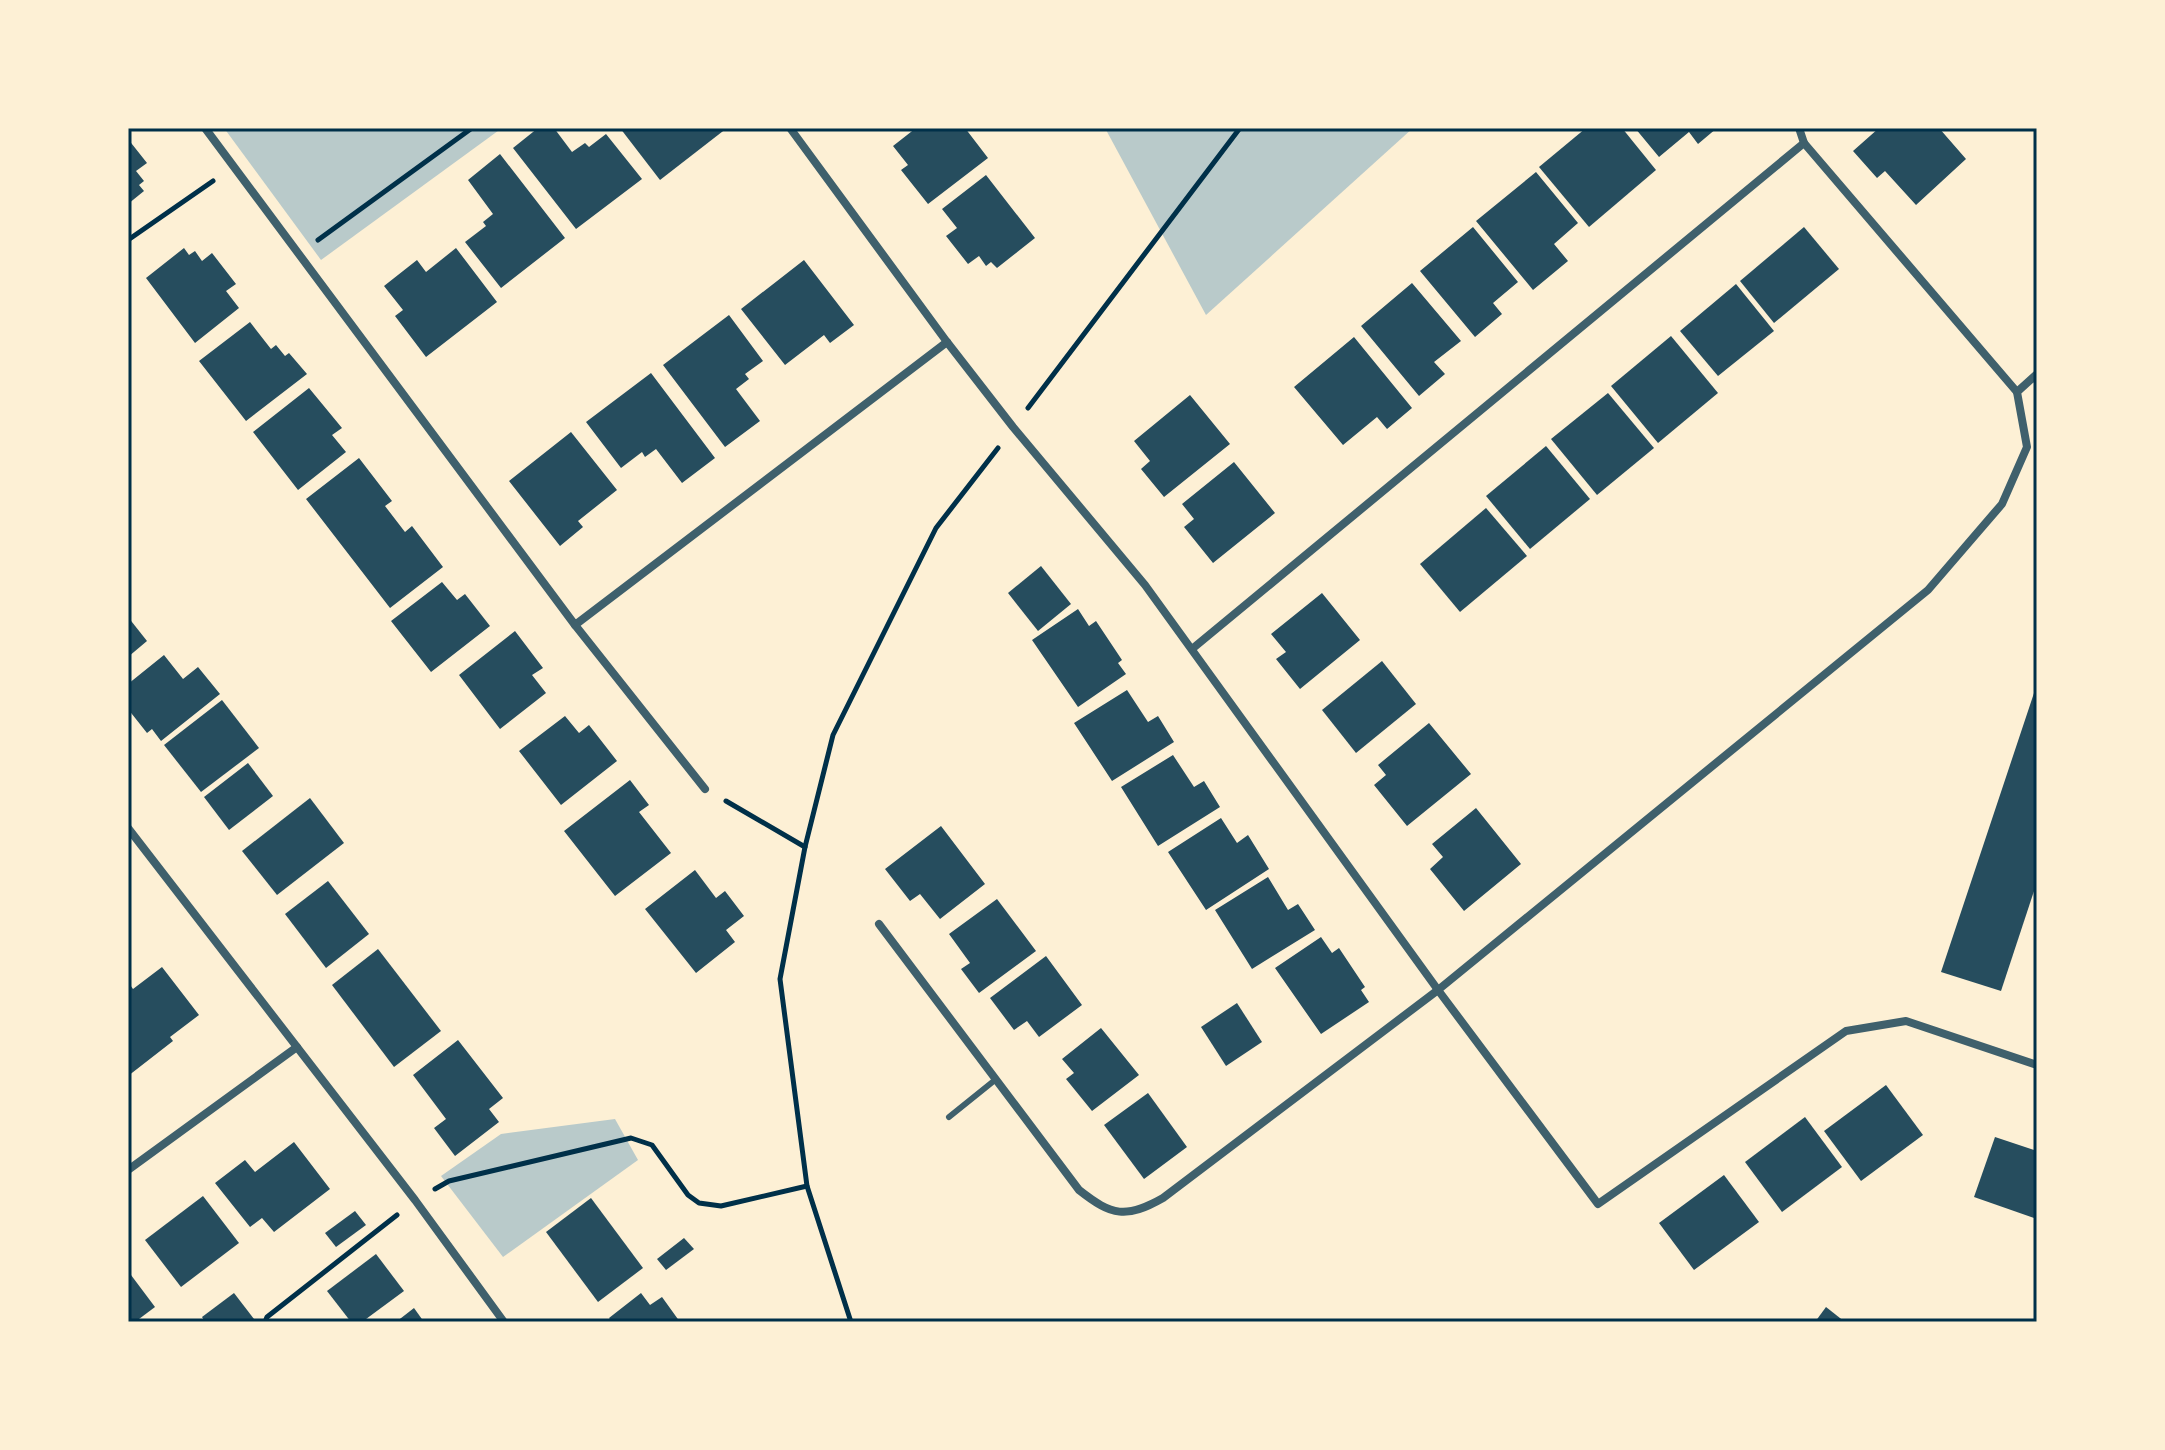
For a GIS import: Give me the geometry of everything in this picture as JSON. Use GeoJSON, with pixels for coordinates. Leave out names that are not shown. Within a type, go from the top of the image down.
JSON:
{"type":"FeatureCollection","features":[{"type":"Feature","properties":{"kind":"street"},"geometry":{"type":"LineString","coordinates":[[205,128],[575,625],[705,789]]}},
{"type":"Feature","properties":{"kind":"street"},"geometry":{"type":"LineString","coordinates":[[790,128],[1013,427],[1145,585],[1438,990],[1598,1204],[1846,1031],[1906,1021],[2037,1065]]}},
{"type":"Feature","properties":{"kind":"street"},"geometry":{"type":"LineString","coordinates":[[879,924],[1079,1190],[1097,1204],[1118,1212],[1140,1211],[1163,1198],[1438,990],[1928,590],[2002,504],[2027,447],[2017,392],[1804,143],[1799,128]]}},
{"type":"Feature","properties":{"kind":"street"},"geometry":{"type":"LineString","coordinates":[[1192,649],[1804,143]]}},
{"type":"Feature","properties":{"kind":"street"},"geometry":{"type":"LineString","coordinates":[[575,625],[947,342]]}},
{"type":"Feature","properties":{"kind":"street"},"geometry":{"type":"LineString","coordinates":[[2017,392],[2037,374]]}},
{"type":"Feature","properties":{"kind":"street"},"geometry":{"type":"LineString","coordinates":[[128,828],[415,1200],[504,1322]]}},
{"type":"Feature","properties":{"kind":"street"},"geometry":{"type":"LineString","coordinates":[[128,1170],[297,1047]]}},
{"type":"Feature","properties":{"kind":"lane"},"geometry":{"type":"LineString","coordinates":[[949,1117],[995,1080]]}},
{"type":"Feature","properties":{"kind":"path"},"geometry":{"type":"LineString","coordinates":[[299,254],[472,128]]}},
{"type":"Feature","properties":{"kind":"path"},"geometry":{"type":"LineString","coordinates":[[851,1322],[807,1186],[780,979],[805,847],[833,735],[936,528],[1240,128]]}},
{"type":"Feature","properties":{"kind":"path"},"geometry":{"type":"LineString","coordinates":[[128,240],[234,167]]}},
{"type":"Feature","properties":{"kind":"path"},"geometry":{"type":"LineString","coordinates":[[705,789],[805,847]]}},
{"type":"Feature","properties":{"kind":"path"},"geometry":{"type":"LineString","coordinates":[[265,1322],[267,1317],[415,1200],[449,1181],[631,1138],[652,1145],[688,1195],[699,1203],[721,1206],[807,1186]]}},
{"type":"Feature","properties":{"kind":"shaded area"},"geometry":{"type":"Polygon","coordinates":[[[224,128],[502,128],[321,260],[224,128]]]}},
{"type":"Feature","properties":{"kind":"shaded area"},"geometry":{"type":"Polygon","coordinates":[[[1105,128],[1413,128],[1206,315],[1105,128]]]}},
{"type":"Feature","properties":{"kind":"shaded area"},"geometry":{"type":"Polygon","coordinates":[[[615,1119],[638,1160],[503,1257],[441,1176],[501,1134],[615,1119]]]}},
{"type":"Feature","properties":{"kind":"building"},"geometry":{"type":"Polygon","coordinates":[[[538,128],[554,128],[572,152],[585,143],[589,147],[606,134],[642,179],[576,229],[513,148],[538,128]]]}},
{"type":"Feature","properties":{"kind":"building"},"geometry":{"type":"Polygon","coordinates":[[[620,128],[727,128],[660,180],[620,128]]]}},
{"type":"Feature","properties":{"kind":"building"},"geometry":{"type":"Polygon","coordinates":[[[916,128],[965,128],[988,158],[928,204],[901,170],[908,165],[893,146],[916,128]]]}},
{"type":"Feature","properties":{"kind":"building"},"geometry":{"type":"Polygon","coordinates":[[[1586,128],[1622,128],[1656,170],[1589,227],[1539,167],[1586,128]]]}},
{"type":"Feature","properties":{"kind":"building"},"geometry":{"type":"Polygon","coordinates":[[[1635,128],[1717,128],[1698,144],[1689,132],[1659,157],[1635,128]]]}},
{"type":"Feature","properties":{"kind":"building"},"geometry":{"type":"Polygon","coordinates":[[[1879,128],[1939,128],[1966,159],[1916,205],[1885,171],[1877,178],[1853,151],[1879,128]]]}},
{"type":"Feature","properties":{"kind":"building"},"geometry":{"type":"Polygon","coordinates":[[[128,139],[147,163],[136,171],[144,181],[139,185],[144,191],[128,204],[128,139]]]}},
{"type":"Feature","properties":{"kind":"building"},"geometry":{"type":"Polygon","coordinates":[[[500,154],[565,238],[501,288],[465,242],[486,226],[483,222],[493,214],[468,180],[500,154]]]}},
{"type":"Feature","properties":{"kind":"building"},"geometry":{"type":"Polygon","coordinates":[[[1536,172],[1578,223],[1554,244],[1568,261],[1533,290],[1476,221],[1536,172]]]}},
{"type":"Feature","properties":{"kind":"building"},"geometry":{"type":"Polygon","coordinates":[[[986,175],[1035,238],[997,268],[991,262],[986,266],[979,256],[968,264],[946,236],[957,228],[942,209],[986,175]]]}},
{"type":"Feature","properties":{"kind":"building"},"geometry":{"type":"Polygon","coordinates":[[[1473,227],[1518,282],[1493,303],[1502,314],[1475,337],[1420,271],[1473,227]]]}},
{"type":"Feature","properties":{"kind":"building"},"geometry":{"type":"Polygon","coordinates":[[[1804,227],[1839,269],[1774,323],[1740,281],[1804,227]]]}},
{"type":"Feature","properties":{"kind":"building"},"geometry":{"type":"Polygon","coordinates":[[[184,248],[189,255],[195,251],[202,261],[212,253],[236,284],[226,291],[239,308],[195,343],[146,278],[184,248]]]}},
{"type":"Feature","properties":{"kind":"building"},"geometry":{"type":"Polygon","coordinates":[[[456,248],[497,302],[426,357],[395,316],[403,310],[384,286],[417,260],[426,272],[456,248]]]}},
{"type":"Feature","properties":{"kind":"building"},"geometry":{"type":"Polygon","coordinates":[[[804,260],[854,325],[830,343],[824,335],[785,365],[741,309],[804,260]]]}},
{"type":"Feature","properties":{"kind":"building"},"geometry":{"type":"Polygon","coordinates":[[[1412,283],[1461,341],[1434,362],[1445,374],[1419,396],[1361,326],[1412,283]]]}},
{"type":"Feature","properties":{"kind":"building"},"geometry":{"type":"Polygon","coordinates":[[[1736,284],[1774,331],[1718,376],[1680,331],[1736,284]]]}},
{"type":"Feature","properties":{"kind":"building"},"geometry":{"type":"Polygon","coordinates":[[[729,315],[763,361],[745,374],[749,379],[736,389],[760,421],[725,447],[663,365],[729,315]]]}},
{"type":"Feature","properties":{"kind":"building"},"geometry":{"type":"Polygon","coordinates":[[[250,322],[271,349],[276,345],[285,356],[289,353],[307,374],[246,421],[199,361],[250,322]]]}},
{"type":"Feature","properties":{"kind":"building"},"geometry":{"type":"Polygon","coordinates":[[[1671,336],[1718,393],[1658,443],[1611,386],[1671,336]]]}},
{"type":"Feature","properties":{"kind":"building"},"geometry":{"type":"Polygon","coordinates":[[[1354,337],[1412,408],[1387,429],[1377,417],[1343,445],[1294,387],[1354,337]]]}},
{"type":"Feature","properties":{"kind":"building"},"geometry":{"type":"Polygon","coordinates":[[[651,373],[715,458],[682,483],[656,449],[645,457],[642,452],[621,468],[586,422],[651,373]]]}},
{"type":"Feature","properties":{"kind":"building"},"geometry":{"type":"Polygon","coordinates":[[[309,388],[342,428],[332,435],[346,452],[298,490],[253,432],[309,388]]]}},
{"type":"Feature","properties":{"kind":"building"},"geometry":{"type":"Polygon","coordinates":[[[1608,393],[1654,448],[1597,495],[1551,439],[1608,393]]]}},
{"type":"Feature","properties":{"kind":"building"},"geometry":{"type":"Polygon","coordinates":[[[1190,395],[1230,444],[1164,497],[1141,469],[1150,461],[1134,441],[1190,395]]]}},
{"type":"Feature","properties":{"kind":"building"},"geometry":{"type":"Polygon","coordinates":[[[571,432],[617,490],[578,521],[583,527],[560,546],[509,481],[571,432]]]}},
{"type":"Feature","properties":{"kind":"building"},"geometry":{"type":"Polygon","coordinates":[[[1546,446],[1590,499],[1530,549],[1486,496],[1546,446]]]}},
{"type":"Feature","properties":{"kind":"building"},"geometry":{"type":"Polygon","coordinates":[[[359,458],[392,501],[385,506],[405,532],[412,526],[443,567],[390,608],[306,499],[359,458]]]}},
{"type":"Feature","properties":{"kind":"building"},"geometry":{"type":"Polygon","coordinates":[[[1234,462],[1275,513],[1213,563],[1184,527],[1194,519],[1182,504],[1234,462]]]}},
{"type":"Feature","properties":{"kind":"building"},"geometry":{"type":"Polygon","coordinates":[[[1486,508],[1527,556],[1460,612],[1420,564],[1486,508]]]}},
{"type":"Feature","properties":{"kind":"building"},"geometry":{"type":"Polygon","coordinates":[[[1041,566],[1071,604],[1038,631],[1008,593],[1041,566]]]}},
{"type":"Feature","properties":{"kind":"building"},"geometry":{"type":"Polygon","coordinates":[[[442,582],[457,600],[465,594],[490,626],[431,672],[391,621],[442,582]]]}},
{"type":"Feature","properties":{"kind":"building"},"geometry":{"type":"Polygon","coordinates":[[[1322,593],[1360,640],[1300,689],[1276,659],[1286,652],[1271,634],[1322,593]]]}},
{"type":"Feature","properties":{"kind":"building"},"geometry":{"type":"Polygon","coordinates":[[[1078,609],[1089,626],[1096,621],[1122,660],[1118,663],[1126,674],[1078,707],[1032,640],[1078,609]]]}},
{"type":"Feature","properties":{"kind":"building"},"geometry":{"type":"Polygon","coordinates":[[[128,617],[147,641],[128,657],[128,617]]]}},
{"type":"Feature","properties":{"kind":"building"},"geometry":{"type":"Polygon","coordinates":[[[515,631],[543,668],[532,675],[546,693],[500,729],[459,675],[515,631]]]}},
{"type":"Feature","properties":{"kind":"building"},"geometry":{"type":"Polygon","coordinates":[[[164,655],[183,679],[198,667],[220,694],[161,741],[152,729],[147,733],[128,709],[128,684],[164,655]]]}},
{"type":"Feature","properties":{"kind":"building"},"geometry":{"type":"Polygon","coordinates":[[[1382,661],[1416,704],[1356,753],[1322,710],[1382,661]]]}},
{"type":"Feature","properties":{"kind":"building"},"geometry":{"type":"Polygon","coordinates":[[[2037,684],[2037,882],[2001,991],[1941,972],[2037,684]]]}},
{"type":"Feature","properties":{"kind":"building"},"geometry":{"type":"Polygon","coordinates":[[[1127,690],[1148,722],[1158,716],[1174,742],[1112,781],[1074,723],[1127,690]]]}},
{"type":"Feature","properties":{"kind":"building"},"geometry":{"type":"Polygon","coordinates":[[[222,700],[259,748],[201,792],[164,745],[222,700]]]}},
{"type":"Feature","properties":{"kind":"building"},"geometry":{"type":"Polygon","coordinates":[[[565,716],[579,733],[589,725],[617,761],[561,805],[519,751],[565,716]]]}},
{"type":"Feature","properties":{"kind":"building"},"geometry":{"type":"Polygon","coordinates":[[[1429,723],[1471,774],[1407,826],[1374,785],[1386,775],[1378,765],[1429,723]]]}},
{"type":"Feature","properties":{"kind":"building"},"geometry":{"type":"Polygon","coordinates":[[[1173,755],[1194,787],[1204,781],[1220,807],[1158,846],[1121,787],[1173,755]]]}},
{"type":"Feature","properties":{"kind":"building"},"geometry":{"type":"Polygon","coordinates":[[[248,763],[273,796],[229,830],[204,797],[248,763]]]}},
{"type":"Feature","properties":{"kind":"building"},"geometry":{"type":"Polygon","coordinates":[[[630,780],[649,805],[639,812],[671,853],[615,896],[564,831],[630,780]]]}},
{"type":"Feature","properties":{"kind":"building"},"geometry":{"type":"Polygon","coordinates":[[[310,798],[344,843],[277,895],[242,851],[310,798]]]}},
{"type":"Feature","properties":{"kind":"building"},"geometry":{"type":"Polygon","coordinates":[[[1476,808],[1521,864],[1464,911],[1430,869],[1443,857],[1432,844],[1476,808]]]}},
{"type":"Feature","properties":{"kind":"building"},"geometry":{"type":"Polygon","coordinates":[[[1221,818],[1237,843],[1248,835],[1269,869],[1206,910],[1168,852],[1221,818]]]}},
{"type":"Feature","properties":{"kind":"building"},"geometry":{"type":"Polygon","coordinates":[[[941,826],[985,884],[940,919],[920,894],[910,901],[885,869],[941,826]]]}},
{"type":"Feature","properties":{"kind":"building"},"geometry":{"type":"Polygon","coordinates":[[[695,870],[716,898],[725,891],[744,916],[726,930],[735,942],[696,973],[645,909],[695,870]]]}},
{"type":"Feature","properties":{"kind":"building"},"geometry":{"type":"Polygon","coordinates":[[[1268,877],[1288,910],[1298,904],[1315,930],[1252,969],[1215,910],[1268,877]]]}},
{"type":"Feature","properties":{"kind":"building"},"geometry":{"type":"Polygon","coordinates":[[[328,881],[369,934],[326,968],[285,914],[328,881]]]}},
{"type":"Feature","properties":{"kind":"building"},"geometry":{"type":"Polygon","coordinates":[[[997,899],[1036,951],[979,993],[961,969],[970,963],[949,934],[997,899]]]}},
{"type":"Feature","properties":{"kind":"building"},"geometry":{"type":"Polygon","coordinates":[[[1321,937],[1332,953],[1339,948],[1365,987],[1361,990],[1369,1002],[1321,1034],[1275,968],[1321,937]]]}},
{"type":"Feature","properties":{"kind":"building"},"geometry":{"type":"Polygon","coordinates":[[[378,949],[441,1031],[394,1067],[332,985],[378,949]]]}},
{"type":"Feature","properties":{"kind":"building"},"geometry":{"type":"Polygon","coordinates":[[[1046,956],[1082,1005],[1039,1037],[1027,1021],[1014,1030],[990,998],[1046,956]]]}},
{"type":"Feature","properties":{"kind":"building"},"geometry":{"type":"Polygon","coordinates":[[[162,967],[199,1015],[170,1037],[173,1041],[128,1076],[128,982],[133,989],[162,967]]]}},
{"type":"Feature","properties":{"kind":"building"},"geometry":{"type":"Polygon","coordinates":[[[1237,1003],[1262,1042],[1226,1066],[1201,1027],[1237,1003]]]}},
{"type":"Feature","properties":{"kind":"building"},"geometry":{"type":"Polygon","coordinates":[[[1101,1028],[1139,1075],[1092,1111],[1066,1079],[1074,1073],[1062,1059],[1101,1028]]]}},
{"type":"Feature","properties":{"kind":"building"},"geometry":{"type":"Polygon","coordinates":[[[458,1040],[503,1098],[489,1109],[499,1122],[455,1156],[434,1128],[446,1119],[413,1075],[458,1040]]]}},
{"type":"Feature","properties":{"kind":"building"},"geometry":{"type":"Polygon","coordinates":[[[1886,1085],[1923,1135],[1861,1181],[1824,1131],[1886,1085]]]}},
{"type":"Feature","properties":{"kind":"building"},"geometry":{"type":"Polygon","coordinates":[[[1148,1093],[1187,1147],[1144,1179],[1104,1125],[1148,1093]]]}},
{"type":"Feature","properties":{"kind":"building"},"geometry":{"type":"Polygon","coordinates":[[[1805,1117],[1842,1167],[1782,1212],[1745,1162],[1805,1117]]]}},
{"type":"Feature","properties":{"kind":"building"},"geometry":{"type":"Polygon","coordinates":[[[1995,1137],[2037,1151],[2037,1219],[1974,1197],[1995,1137]]]}},
{"type":"Feature","properties":{"kind":"building"},"geometry":{"type":"Polygon","coordinates":[[[294,1142],[330,1189],[274,1232],[262,1218],[250,1227],[215,1183],[245,1160],[255,1172],[294,1142]]]}},
{"type":"Feature","properties":{"kind":"building"},"geometry":{"type":"Polygon","coordinates":[[[1724,1175],[1759,1222],[1694,1270],[1659,1223],[1724,1175]]]}},
{"type":"Feature","properties":{"kind":"building"},"geometry":{"type":"Polygon","coordinates":[[[203,1196],[239,1243],[181,1287],[145,1240],[203,1196]]]}},
{"type":"Feature","properties":{"kind":"building"},"geometry":{"type":"Polygon","coordinates":[[[591,1198],[643,1268],[598,1302],[546,1232],[591,1198]]]}},
{"type":"Feature","properties":{"kind":"building"},"geometry":{"type":"Polygon","coordinates":[[[355,1211],[366,1225],[336,1247],[325,1233],[355,1211]]]}},
{"type":"Feature","properties":{"kind":"building"},"geometry":{"type":"Polygon","coordinates":[[[684,1238],[694,1249],[666,1270],[657,1259],[684,1238]]]}},
{"type":"Feature","properties":{"kind":"building"},"geometry":{"type":"Polygon","coordinates":[[[376,1254],[404,1291],[362,1322],[351,1322],[327,1291],[376,1254]]]}},
{"type":"Feature","properties":{"kind":"building"},"geometry":{"type":"Polygon","coordinates":[[[128,1271],[155,1307],[135,1322],[128,1322],[128,1271]]]}},
{"type":"Feature","properties":{"kind":"building"},"geometry":{"type":"Polygon","coordinates":[[[234,1293],[254,1319],[250,1322],[205,1322],[202,1317],[234,1293]]]}},
{"type":"Feature","properties":{"kind":"building"},"geometry":{"type":"Polygon","coordinates":[[[641,1293],[650,1305],[662,1297],[680,1322],[612,1322],[609,1318],[641,1293]]]}},
{"type":"Feature","properties":{"kind":"building"},"geometry":{"type":"Polygon","coordinates":[[[1826,1307],[1845,1322],[1815,1322],[1826,1307]]]}},
{"type":"Feature","properties":{"kind":"building"},"geometry":{"type":"Polygon","coordinates":[[[414,1308],[424,1322],[396,1322],[414,1308]]]}}]}
